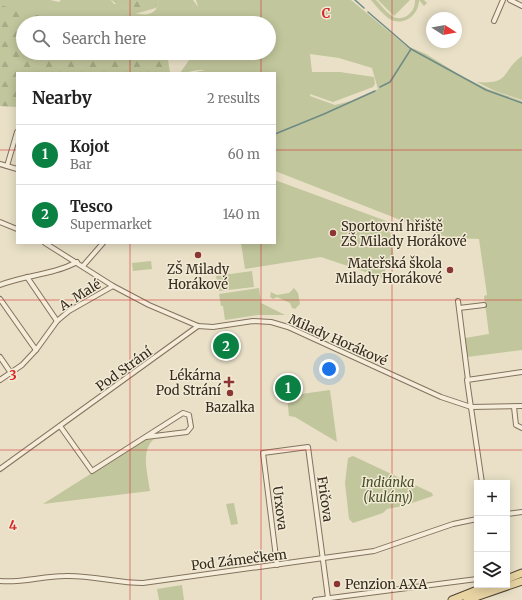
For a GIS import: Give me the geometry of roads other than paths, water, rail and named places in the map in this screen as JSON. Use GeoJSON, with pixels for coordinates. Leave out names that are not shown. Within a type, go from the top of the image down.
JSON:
{"type":"FeatureCollection","features":[{"type":"Feature","properties":{"kind":"main road"},"geometry":{"type":"LineString","coordinates":[[510,578],[522,573]]}},
{"type":"Feature","properties":{"kind":"main road"},"geometry":{"type":"LineString","coordinates":[[467,600],[522,581]]}},
{"type":"Feature","properties":{"kind":"main road"},"geometry":{"type":"LineString","coordinates":[[452,600],[482,588]]}},
{"type":"Feature","properties":{"kind":"street"},"geometry":{"type":"LineString","coordinates":[[494,21],[504,0]]}},
{"type":"Feature","properties":{"kind":"street"},"geometry":{"type":"LineString","coordinates":[[510,0],[522,6]]}},
{"type":"Feature","properties":{"kind":"street"},"geometry":{"type":"LineString","coordinates":[[7,166],[16,135]]}},
{"type":"Feature","properties":{"kind":"street"},"geometry":{"type":"LineString","coordinates":[[0,164],[16,169]]}},
{"type":"Feature","properties":{"kind":"street"},"geometry":{"type":"LineString","coordinates":[[0,222],[16,228]]}},
{"type":"Feature","properties":{"kind":"street","name":"Milady Horákové"},"geometry":{"type":"LineString","coordinates":[[47,244],[113,286],[149,305],[198,326],[213,327],[253,321],[271,322],[288,327],[441,397],[471,407],[522,406]]}},
{"type":"Feature","properties":{"kind":"street"},"geometry":{"type":"LineString","coordinates":[[83,266],[102,244]]}},
{"type":"Feature","properties":{"kind":"street"},"geometry":{"type":"LineString","coordinates":[[0,285],[26,277],[56,271],[77,262]]}},
{"type":"Feature","properties":{"kind":"street","name":"A. Malé"},"geometry":{"type":"LineString","coordinates":[[26,277],[57,321]]}},
{"type":"Feature","properties":{"kind":"street","name":"A. Malé"},"geometry":{"type":"LineString","coordinates":[[0,380],[22,365],[36,350],[57,321],[69,311],[113,286]]}},
{"type":"Feature","properties":{"kind":"street"},"geometry":{"type":"LineString","coordinates":[[0,299],[36,350]]}},
{"type":"Feature","properties":{"kind":"street"},"geometry":{"type":"LineString","coordinates":[[458,301],[467,380],[482,480]]}},
{"type":"Feature","properties":{"kind":"street"},"geometry":{"type":"LineString","coordinates":[[459,308],[484,305]]}},
{"type":"Feature","properties":{"kind":"street","name":"Pod Strání"},"geometry":{"type":"LineString","coordinates":[[0,469],[198,326]]}},
{"type":"Feature","properties":{"kind":"street"},"geometry":{"type":"LineString","coordinates":[[0,357],[11,373]]}},
{"type":"Feature","properties":{"kind":"street"},"geometry":{"type":"LineString","coordinates":[[468,380],[522,372]]}},
{"type":"Feature","properties":{"kind":"street"},"geometry":{"type":"LineString","coordinates":[[514,407],[516,425],[522,428]]}},
{"type":"Feature","properties":{"kind":"street"},"geometry":{"type":"LineString","coordinates":[[60,426],[92,471],[183,413],[189,415],[191,427],[187,432],[146,437]]}},
{"type":"Feature","properties":{"kind":"street","name":"Fričova"},"geometry":{"type":"LineString","coordinates":[[262,453],[308,447],[328,598]]}},
{"type":"Feature","properties":{"kind":"street","name":"Urxova"},"geometry":{"type":"LineString","coordinates":[[262,453],[277,565]]}},
{"type":"Feature","properties":{"kind":"street"},"geometry":{"type":"LineString","coordinates":[[510,514],[522,512]]}},
{"type":"Feature","properties":{"kind":"street","name":"Pod Zámečkem"},"geometry":{"type":"LineString","coordinates":[[0,581],[12,582],[63,576],[77,576],[115,582],[143,583],[374,552],[453,524],[474,520]]}},
{"type":"Feature","properties":{"kind":"street"},"geometry":{"type":"LineString","coordinates":[[315,600],[474,579]]}},
{"type":"Feature","properties":{"kind":"waterway"},"geometry":{"type":"LineString","coordinates":[[355,0],[364,8]]}},
{"type":"Feature","properties":{"kind":"waterway"},"geometry":{"type":"LineString","coordinates":[[368,12],[411,49],[486,90],[522,103]]}},
{"type":"Feature","properties":{"kind":"waterway"},"geometry":{"type":"LineString","coordinates":[[380,87],[390,82],[411,49]]}},
{"type":"Feature","properties":{"kind":"waterway"},"geometry":{"type":"LineString","coordinates":[[276,134],[375,91]]}},
{"type":"Feature","properties":{"kind":"place","name":"Sportovní hřiště ZŠ Milady Horákové"},"geometry":{"type":"Point","coordinates":[333,233]}},
{"type":"Feature","properties":{"kind":"place","name":"ZŠ Milady Horákové"},"geometry":{"type":"Point","coordinates":[198,255]}},
{"type":"Feature","properties":{"kind":"place","name":"Mateřská škola Milady Horákové"},"geometry":{"type":"Point","coordinates":[450,270]}},
{"type":"Feature","properties":{"kind":"place","name":"Tesco"},"geometry":{"type":"Point","coordinates":[226,346]}},
{"type":"Feature","properties":{"kind":"place","name":"Lékárna Pod Strání"},"geometry":{"type":"Point","coordinates":[229,382]}},
{"type":"Feature","properties":{"kind":"place","name":"Kojot"},"geometry":{"type":"Point","coordinates":[288,388]}},
{"type":"Feature","properties":{"kind":"place","name":"Bazalka"},"geometry":{"type":"Point","coordinates":[230,393]}},
{"type":"Feature","properties":{"kind":"place","name":"Penzion AXA"},"geometry":{"type":"Point","coordinates":[337,584]}},
{"type":"Feature","properties":{"kind":"park label","name":"Indiánka (kulány)"},"geometry":{"type":"Point","coordinates":[388,490]}}]}
